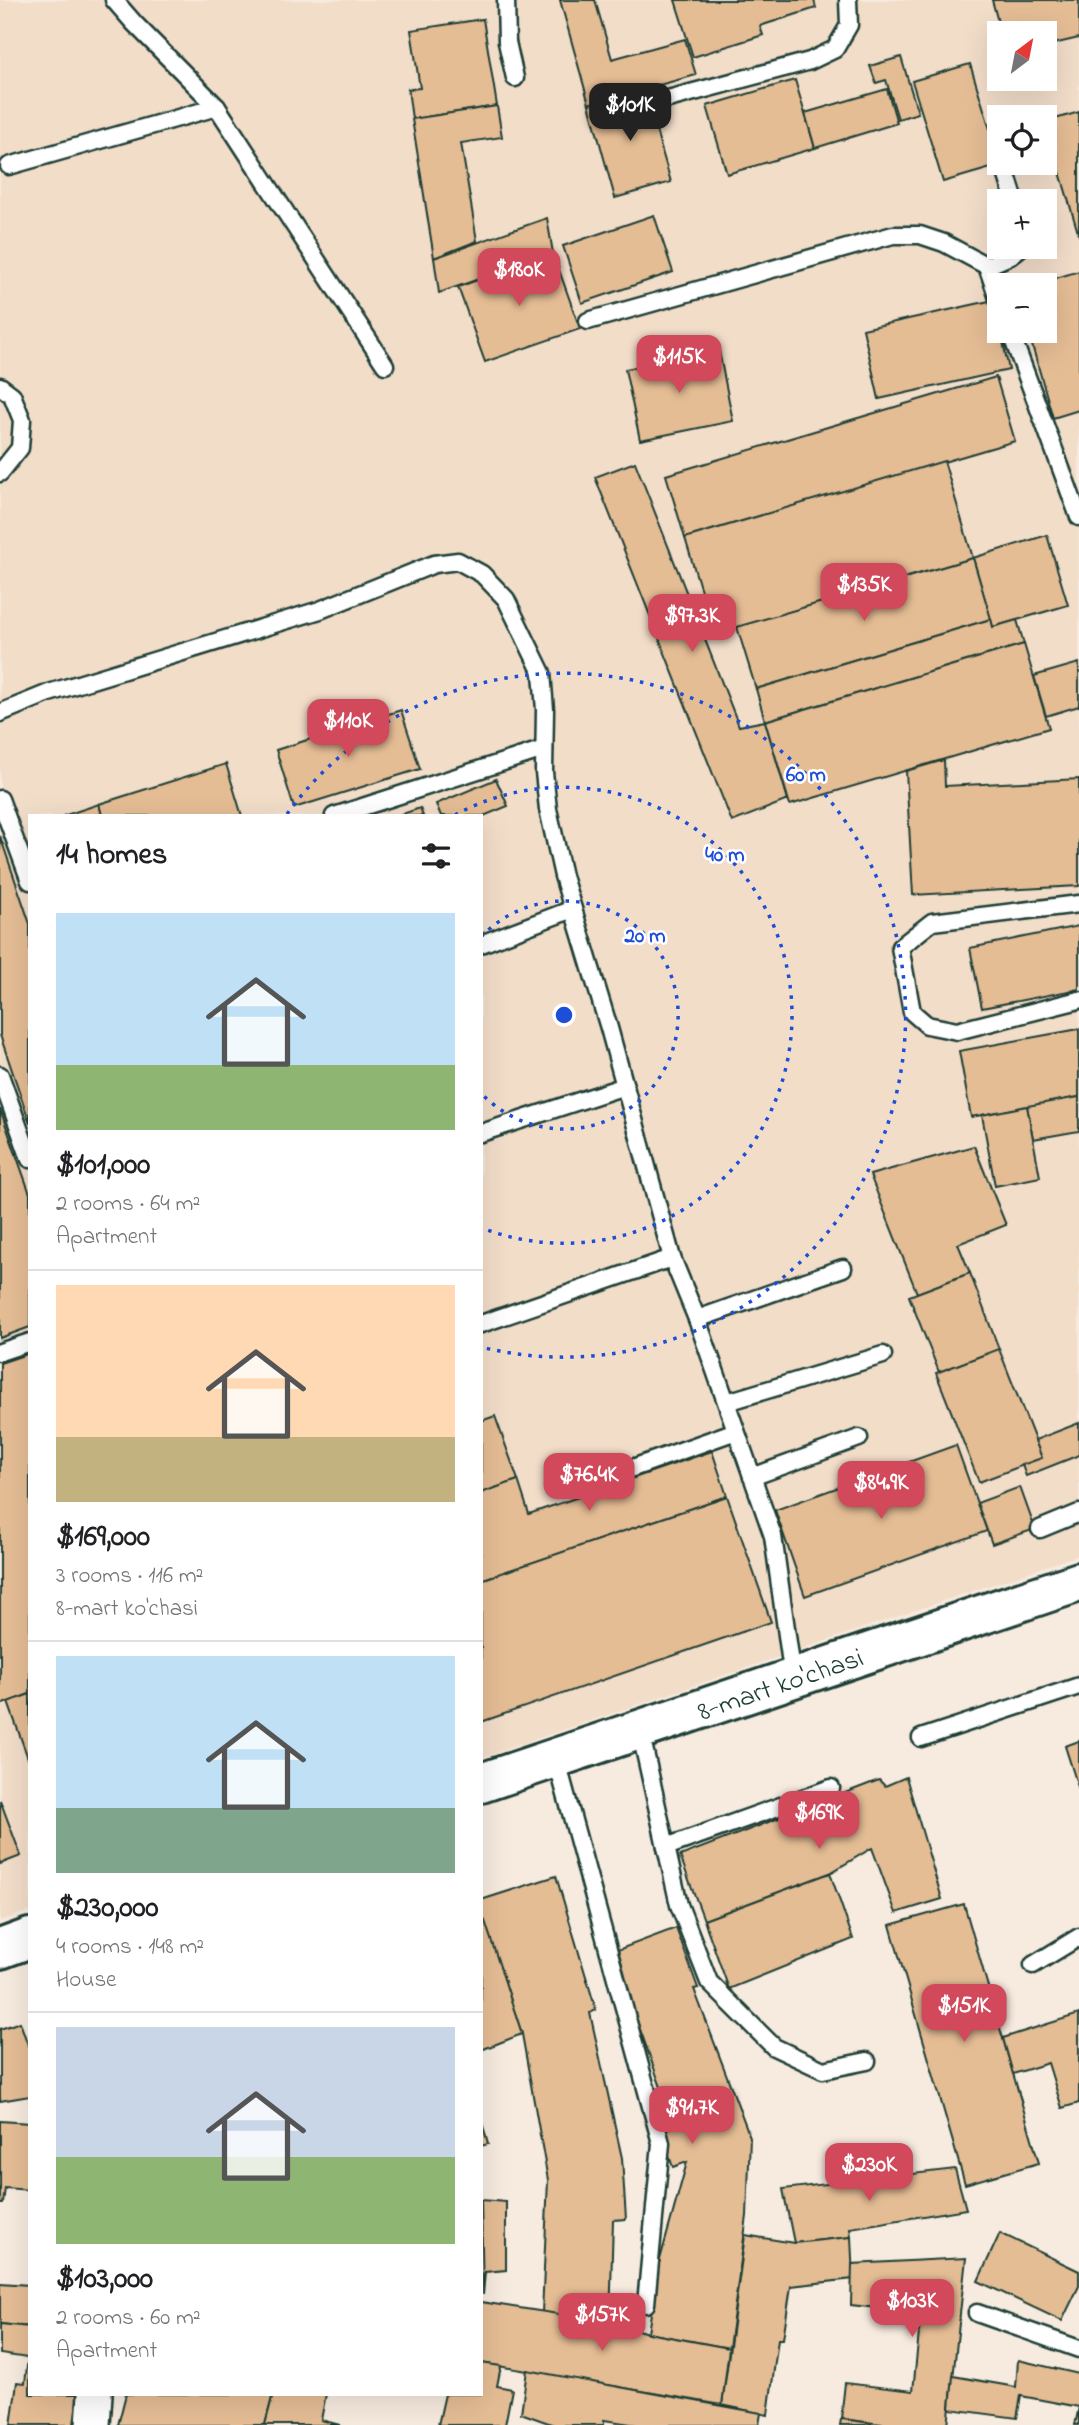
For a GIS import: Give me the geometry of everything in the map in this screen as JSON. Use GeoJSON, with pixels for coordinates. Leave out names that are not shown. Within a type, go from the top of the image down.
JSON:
{"type":"FeatureCollection","features":[{"type":"Feature","properties":{"kind":"street","name":"8-mart ko'chasi"},"geometry":{"type":"LineString","coordinates":[[483,1782],[1079,1583]]}},
{"type":"Feature","properties":{"kind":"street"},"geometry":{"type":"LineString","coordinates":[[0,1949],[28,1939]]}},
{"type":"Feature","properties":{"kind":"street"},"geometry":{"type":"LineString","coordinates":[[93,2425],[95,2396]]}},
{"type":"Feature","properties":{"kind":"lane"},"geometry":{"type":"LineString","coordinates":[[114,0],[217,107],[385,365]]}},
{"type":"Feature","properties":{"kind":"lane"},"geometry":{"type":"LineString","coordinates":[[506,0],[507,42],[515,78]]}},
{"type":"Feature","properties":{"kind":"lane"},"geometry":{"type":"LineString","coordinates":[[668,99],[810,61],[835,49],[849,24],[848,0]]}},
{"type":"Feature","properties":{"kind":"lane"},"geometry":{"type":"LineString","coordinates":[[9,166],[217,107]]}},
{"type":"Feature","properties":{"kind":"lane"},"geometry":{"type":"LineString","coordinates":[[588,321],[893,236],[920,235],[944,243],[987,266],[989,273]]}},
{"type":"Feature","properties":{"kind":"lane"},"geometry":{"type":"LineString","coordinates":[[987,266],[1003,259]]}},
{"type":"Feature","properties":{"kind":"lane"},"geometry":{"type":"LineString","coordinates":[[1014,343],[1079,517]]}},
{"type":"Feature","properties":{"kind":"lane"},"geometry":{"type":"LineString","coordinates":[[0,386],[12,395],[22,420],[20,448],[0,473]]}},
{"type":"Feature","properties":{"kind":"lane"},"geometry":{"type":"LineString","coordinates":[[0,713],[48,693],[320,610],[434,564],[458,561],[482,574],[506,599],[542,673],[545,710],[544,772],[548,809],[573,909],[625,1086],[671,1258],[697,1319],[773,1536],[793,1678]]}},
{"type":"Feature","properties":{"kind":"lane"},"geometry":{"type":"LineString","coordinates":[[340,814],[544,749]]}},
{"type":"Feature","properties":{"kind":"lane"},"geometry":{"type":"LineString","coordinates":[[0,799],[28,876]]}},
{"type":"Feature","properties":{"kind":"lane"},"geometry":{"type":"LineString","coordinates":[[1079,904],[932,922],[900,947],[912,1012],[927,1025],[957,1031],[1079,1000]]}},
{"type":"Feature","properties":{"kind":"lane"},"geometry":{"type":"LineString","coordinates":[[483,943],[573,909]]}},
{"type":"Feature","properties":{"kind":"lane"},"geometry":{"type":"LineString","coordinates":[[0,1074],[28,1154]]}},
{"type":"Feature","properties":{"kind":"lane"},"geometry":{"type":"LineString","coordinates":[[483,1132],[625,1086]]}},
{"type":"Feature","properties":{"kind":"lane"},"geometry":{"type":"LineString","coordinates":[[483,1323],[671,1258]]}},
{"type":"Feature","properties":{"kind":"lane"},"geometry":{"type":"LineString","coordinates":[[697,1319],[843,1268]]}},
{"type":"Feature","properties":{"kind":"lane"},"geometry":{"type":"LineString","coordinates":[[0,1352],[28,1343]]}},
{"type":"Feature","properties":{"kind":"lane"},"geometry":{"type":"LineString","coordinates":[[727,1402],[883,1355]]}},
{"type":"Feature","properties":{"kind":"lane"},"geometry":{"type":"LineString","coordinates":[[627,1471],[736,1431]]}},
{"type":"Feature","properties":{"kind":"lane"},"geometry":{"type":"LineString","coordinates":[[752,1477],[859,1438]]}},
{"type":"Feature","properties":{"kind":"lane"},"geometry":{"type":"LineString","coordinates":[[1040,1529],[1079,1513]]}},
{"type":"Feature","properties":{"kind":"lane"},"geometry":{"type":"LineString","coordinates":[[921,1738],[1079,1686]]}},
{"type":"Feature","properties":{"kind":"lane"},"geometry":{"type":"LineString","coordinates":[[639,1730],[680,1905],[709,1982],[774,2047],[823,2070],[867,2061]]}},
{"type":"Feature","properties":{"kind":"lane"},"geometry":{"type":"LineString","coordinates":[[556,1758],[661,2143],[646,2304]]}},
{"type":"Feature","properties":{"kind":"lane"},"geometry":{"type":"LineString","coordinates":[[666,1847],[831,1788]]}},
{"type":"Feature","properties":{"kind":"lane"},"geometry":{"type":"LineString","coordinates":[[1033,1965],[1079,1937]]}},
{"type":"Feature","properties":{"kind":"lane"},"geometry":{"type":"LineString","coordinates":[[976,2313],[1079,2349]]}},
{"type":"Feature","properties":{"kind":"shaded area"},"geometry":{"type":"Polygon","coordinates":[[[0,0],[1079,0],[1079,1555],[483,1757],[483,814],[28,814],[28,1912],[0,1921],[0,0]]]}},
{"type":"Feature","properties":{"kind":"building"},"geometry":{"type":"Polygon","coordinates":[[[560,0],[595,0],[612,59],[685,39],[696,75],[589,104],[560,0]]]}},
{"type":"Feature","properties":{"kind":"building"},"geometry":{"type":"Polygon","coordinates":[[[675,0],[814,0],[816,8],[760,26],[763,35],[693,57],[675,0]]]}},
{"type":"Feature","properties":{"kind":"building"},"geometry":{"type":"Polygon","coordinates":[[[992,0],[1079,0],[1079,38],[1057,43],[1057,21],[998,21],[992,0]]]}},
{"type":"Feature","properties":{"kind":"building"},"geometry":{"type":"Polygon","coordinates":[[[483,19],[497,106],[412,119],[408,89],[420,88],[411,30],[483,19]]]}},
{"type":"Feature","properties":{"kind":"building"},"geometry":{"type":"Polygon","coordinates":[[[901,57],[918,113],[898,119],[886,80],[876,83],[870,66],[901,57]]]}},
{"type":"Feature","properties":{"kind":"building"},"geometry":{"type":"Polygon","coordinates":[[[970,64],[987,119],[987,169],[943,182],[912,81],[970,64]]]}},
{"type":"Feature","properties":{"kind":"building"},"geometry":{"type":"Polygon","coordinates":[[[795,80],[815,148],[727,174],[707,106],[795,80]]]}},
{"type":"Feature","properties":{"kind":"building"},"geometry":{"type":"Polygon","coordinates":[[[644,89],[671,182],[615,198],[589,104],[644,89]]]}},
{"type":"Feature","properties":{"kind":"building"},"geometry":{"type":"Polygon","coordinates":[[[887,89],[897,123],[815,148],[805,113],[887,89]]]}},
{"type":"Feature","properties":{"kind":"building"},"geometry":{"type":"Polygon","coordinates":[[[497,106],[502,137],[461,143],[477,241],[434,258],[412,119],[497,106]]]}},
{"type":"Feature","properties":{"kind":"building"},"geometry":{"type":"Polygon","coordinates":[[[1079,112],[1079,236],[1057,162],[1057,118],[1079,112]]]}},
{"type":"Feature","properties":{"kind":"building"},"geometry":{"type":"Polygon","coordinates":[[[654,215],[673,272],[582,303],[563,246],[654,215]]]}},
{"type":"Feature","properties":{"kind":"building"},"geometry":{"type":"Polygon","coordinates":[[[547,218],[553,253],[439,293],[434,258],[547,218]]]}},
{"type":"Feature","properties":{"kind":"building"},"geometry":{"type":"Polygon","coordinates":[[[553,253],[580,329],[485,362],[458,287],[553,253]]]}},
{"type":"Feature","properties":{"kind":"building"},"geometry":{"type":"Polygon","coordinates":[[[1079,271],[1079,410],[1053,418],[1031,343],[1057,343],[1057,278],[1079,271]]]}},
{"type":"Feature","properties":{"kind":"building"},"geometry":{"type":"Polygon","coordinates":[[[987,302],[987,343],[1003,343],[1009,370],[879,399],[863,329],[987,302]]]}},
{"type":"Feature","properties":{"kind":"building"},"geometry":{"type":"Polygon","coordinates":[[[719,351],[733,421],[640,440],[625,369],[719,351]]]}},
{"type":"Feature","properties":{"kind":"building"},"geometry":{"type":"Polygon","coordinates":[[[996,377],[1015,441],[685,538],[666,475],[996,377]]]}},
{"type":"Feature","properties":{"kind":"building"},"geometry":{"type":"Polygon","coordinates":[[[944,461],[973,558],[714,634],[685,538],[944,461]]]}},
{"type":"Feature","properties":{"kind":"building"},"geometry":{"type":"Polygon","coordinates":[[[635,462],[739,726],[765,721],[788,800],[732,822],[595,477],[635,462]]]}},
{"type":"Feature","properties":{"kind":"building"},"geometry":{"type":"Polygon","coordinates":[[[1047,535],[1068,605],[993,627],[973,558],[1047,535]]]}},
{"type":"Feature","properties":{"kind":"building"},"geometry":{"type":"Polygon","coordinates":[[[973,558],[991,619],[756,689],[737,627],[973,558]]]}},
{"type":"Feature","properties":{"kind":"building"},"geometry":{"type":"Polygon","coordinates":[[[991,619],[993,627],[1017,620],[1024,644],[765,721],[756,689],[991,619]]]}},
{"type":"Feature","properties":{"kind":"building"},"geometry":{"type":"Polygon","coordinates":[[[1024,644],[1049,728],[790,805],[765,721],[1024,644]]]}},
{"type":"Feature","properties":{"kind":"building"},"geometry":{"type":"Polygon","coordinates":[[[1079,663],[1079,706],[1046,716],[1034,676],[1079,663]]]}},
{"type":"Feature","properties":{"kind":"building"},"geometry":{"type":"Polygon","coordinates":[[[401,710],[420,769],[294,808],[276,750],[401,710]]]}},
{"type":"Feature","properties":{"kind":"building"},"geometry":{"type":"Polygon","coordinates":[[[944,760],[945,786],[1079,779],[1079,886],[913,895],[906,771],[944,760]]]}},
{"type":"Feature","properties":{"kind":"building"},"geometry":{"type":"Polygon","coordinates":[[[226,764],[241,814],[102,814],[99,804],[226,764]]]}},
{"type":"Feature","properties":{"kind":"building"},"geometry":{"type":"Polygon","coordinates":[[[496,779],[508,806],[483,816],[483,814],[440,814],[436,804],[496,779]]]}},
{"type":"Feature","properties":{"kind":"building"},"geometry":{"type":"Polygon","coordinates":[[[99,804],[102,814],[69,814],[99,804]]]}},
{"type":"Feature","properties":{"kind":"building"},"geometry":{"type":"Polygon","coordinates":[[[420,808],[422,814],[403,814],[420,808]]]}},
{"type":"Feature","properties":{"kind":"building"},"geometry":{"type":"Polygon","coordinates":[[[0,836],[28,918],[28,1117],[0,1035],[0,836]]]}},
{"type":"Feature","properties":{"kind":"building"},"geometry":{"type":"Polygon","coordinates":[[[1079,926],[1079,989],[982,1008],[970,948],[1079,926]]]}},
{"type":"Feature","properties":{"kind":"building"},"geometry":{"type":"Polygon","coordinates":[[[1079,1029],[1079,1097],[971,1117],[959,1051],[1079,1029]]]}},
{"type":"Feature","properties":{"kind":"building"},"geometry":{"type":"Polygon","coordinates":[[[1079,1097],[1079,1131],[1033,1139],[1027,1106],[1079,1097]]]}},
{"type":"Feature","properties":{"kind":"building"},"geometry":{"type":"Polygon","coordinates":[[[1027,1106],[1040,1177],[995,1186],[982,1115],[1027,1106]]]}},
{"type":"Feature","properties":{"kind":"building"},"geometry":{"type":"Polygon","coordinates":[[[0,1109],[28,1188],[28,1328],[0,1338],[0,1109]]]}},
{"type":"Feature","properties":{"kind":"building"},"geometry":{"type":"Polygon","coordinates":[[[974,1146],[1006,1225],[958,1244],[970,1273],[917,1293],[870,1175],[974,1146]]]}},
{"type":"Feature","properties":{"kind":"building"},"geometry":{"type":"Polygon","coordinates":[[[970,1273],[999,1349],[939,1372],[909,1296],[970,1273]]]}},
{"type":"Feature","properties":{"kind":"building"},"geometry":{"type":"Polygon","coordinates":[[[999,1349],[1042,1458],[979,1482],[936,1373],[999,1349]]]}},
{"type":"Feature","properties":{"kind":"building"},"geometry":{"type":"Polygon","coordinates":[[[28,1354],[28,1695],[0,1705],[0,1363],[28,1354]]]}},
{"type":"Feature","properties":{"kind":"building"},"geometry":{"type":"Polygon","coordinates":[[[495,1416],[518,1480],[483,1492],[483,1420],[495,1416]]]}},
{"type":"Feature","properties":{"kind":"building"},"geometry":{"type":"Polygon","coordinates":[[[1079,1423],[1079,1455],[1026,1476],[1022,1465],[1042,1458],[1035,1440],[1079,1423]]]}},
{"type":"Feature","properties":{"kind":"building"},"geometry":{"type":"Polygon","coordinates":[[[956,1445],[987,1531],[805,1596],[775,1510],[956,1445]]]}},
{"type":"Feature","properties":{"kind":"building"},"geometry":{"type":"Polygon","coordinates":[[[712,1451],[727,1496],[483,1579],[483,1492],[518,1480],[529,1514],[712,1451]]]}},
{"type":"Feature","properties":{"kind":"building"},"geometry":{"type":"Polygon","coordinates":[[[1020,1487],[1035,1529],[992,1544],[977,1503],[1020,1487]]]}},
{"type":"Feature","properties":{"kind":"building"},"geometry":{"type":"Polygon","coordinates":[[[727,1496],[771,1622],[483,1721],[483,1579],[727,1496]]]}},
{"type":"Feature","properties":{"kind":"building"},"geometry":{"type":"Polygon","coordinates":[[[28,1695],[28,1758],[8,1702],[28,1695]]]}},
{"type":"Feature","properties":{"kind":"building"},"geometry":{"type":"Polygon","coordinates":[[[1079,1741],[1079,1790],[1065,1746],[1079,1741]]]}},
{"type":"Feature","properties":{"kind":"building"},"geometry":{"type":"Polygon","coordinates":[[[906,1777],[942,1899],[896,1913],[872,1848],[830,1873],[704,1920],[680,1856],[879,1780],[885,1786],[906,1777]]]}},
{"type":"Feature","properties":{"kind":"building"},"geometry":{"type":"Polygon","coordinates":[[[0,1800],[21,1856],[0,1864],[0,1800]]]}},
{"type":"Feature","properties":{"kind":"building"},"geometry":{"type":"Polygon","coordinates":[[[830,1873],[853,1939],[729,1989],[704,1920],[830,1873]]]}},
{"type":"Feature","properties":{"kind":"building"},"geometry":{"type":"Polygon","coordinates":[[[556,1876],[596,2010],[590,2013],[622,2158],[626,2219],[613,2220],[610,2322],[542,2313],[548,2180],[522,2034],[483,1918],[483,1899],[556,1876]]]}},
{"type":"Feature","properties":{"kind":"building"},"geometry":{"type":"Polygon","coordinates":[[[964,1904],[1039,2163],[965,2184],[890,1925],[964,1904]]]}},
{"type":"Feature","properties":{"kind":"building"},"geometry":{"type":"Polygon","coordinates":[[[483,1922],[522,2034],[483,2049],[483,1922]]]}},
{"type":"Feature","properties":{"kind":"building"},"geometry":{"type":"Polygon","coordinates":[[[676,1928],[698,1988],[694,1989],[750,2137],[747,2216],[729,2348],[648,2333],[658,2267],[687,2162],[673,2167],[660,2131],[675,2126],[612,1952],[676,1928]]]}},
{"type":"Feature","properties":{"kind":"building"},"geometry":{"type":"Polygon","coordinates":[[[1079,2014],[1079,2103],[1062,2108],[1048,2063],[1013,2074],[1003,2038],[1079,2014]]]}},
{"type":"Feature","properties":{"kind":"building"},"geometry":{"type":"Polygon","coordinates":[[[20,2022],[28,2045],[28,2096],[0,2101],[0,2029],[20,2022]]]}},
{"type":"Feature","properties":{"kind":"building"},"geometry":{"type":"Polygon","coordinates":[[[0,2121],[28,2123],[28,2190],[5,2188],[3,2204],[0,2204],[0,2121]]]}},
{"type":"Feature","properties":{"kind":"building"},"geometry":{"type":"Polygon","coordinates":[[[483,2126],[488,2144],[483,2145],[483,2126]]]}},
{"type":"Feature","properties":{"kind":"building"},"geometry":{"type":"Polygon","coordinates":[[[955,2169],[966,2209],[850,2228],[851,2237],[794,2243],[783,2189],[955,2169]]]}},
{"type":"Feature","properties":{"kind":"building"},"geometry":{"type":"Polygon","coordinates":[[[483,2200],[506,2202],[506,2270],[485,2272],[483,2295],[483,2200]]]}},
{"type":"Feature","properties":{"kind":"building"},"geometry":{"type":"Polygon","coordinates":[[[1000,2233],[1079,2271],[1079,2286],[1062,2321],[978,2281],[1000,2233]]]}},
{"type":"Feature","properties":{"kind":"building"},"geometry":{"type":"Polygon","coordinates":[[[745,2235],[794,2243],[851,2237],[853,2279],[791,2286],[783,2339],[778,2339],[768,2415],[722,2405],[745,2235]]]}},
{"type":"Feature","properties":{"kind":"building"},"geometry":{"type":"Polygon","coordinates":[[[966,2258],[948,2425],[890,2425],[841,2419],[845,2383],[913,2391],[921,2313],[851,2305],[852,2264],[966,2258]]]}},
{"type":"Feature","properties":{"kind":"building"},"geometry":{"type":"Polygon","coordinates":[[[0,2283],[28,2285],[28,2327],[0,2324],[0,2283]]]}},
{"type":"Feature","properties":{"kind":"building"},"geometry":{"type":"Polygon","coordinates":[[[483,2302],[610,2322],[648,2333],[729,2348],[722,2405],[483,2363],[483,2302]]]}},
{"type":"Feature","properties":{"kind":"building"},"geometry":{"type":"Polygon","coordinates":[[[0,2324],[28,2327],[28,2358],[0,2354],[0,2324]]]}},
{"type":"Feature","properties":{"kind":"building"},"geometry":{"type":"Polygon","coordinates":[[[28,2358],[28,2396],[78,2396],[74,2425],[11,2425],[17,2382],[25,2383],[28,2358]]]}},
{"type":"Feature","properties":{"kind":"building"},"geometry":{"type":"Polygon","coordinates":[[[1018,2360],[1079,2374],[1079,2407],[1021,2396],[1017,2418],[950,2409],[953,2376],[1016,2387],[1018,2360]]]}},
{"type":"Feature","properties":{"kind":"building"},"geometry":{"type":"Polygon","coordinates":[[[483,2363],[501,2366],[497,2386],[512,2389],[505,2425],[438,2425],[445,2396],[483,2396],[483,2363]]]}},
{"type":"Feature","properties":{"kind":"building"},"geometry":{"type":"Polygon","coordinates":[[[527,2370],[761,2413],[759,2425],[637,2425],[604,2420],[604,2425],[554,2425],[521,2413],[527,2370]]]}},
{"type":"Feature","properties":{"kind":"building"},"geometry":{"type":"Polygon","coordinates":[[[125,2396],[272,2396],[265,2425],[118,2425],[125,2396]]]}},
{"type":"Feature","properties":{"kind":"building"},"geometry":{"type":"Polygon","coordinates":[[[272,2396],[326,2396],[321,2420],[340,2425],[265,2425],[272,2396]]]}},
{"type":"Feature","properties":{"kind":"building"},"geometry":{"type":"Polygon","coordinates":[[[1079,2407],[1079,2425],[1075,2425],[1079,2407]]]}},
{"type":"Feature","properties":{"kind":"building"},"geometry":{"type":"Polygon","coordinates":[[[841,2419],[871,2423],[871,2425],[840,2425],[841,2419]]]}}]}
